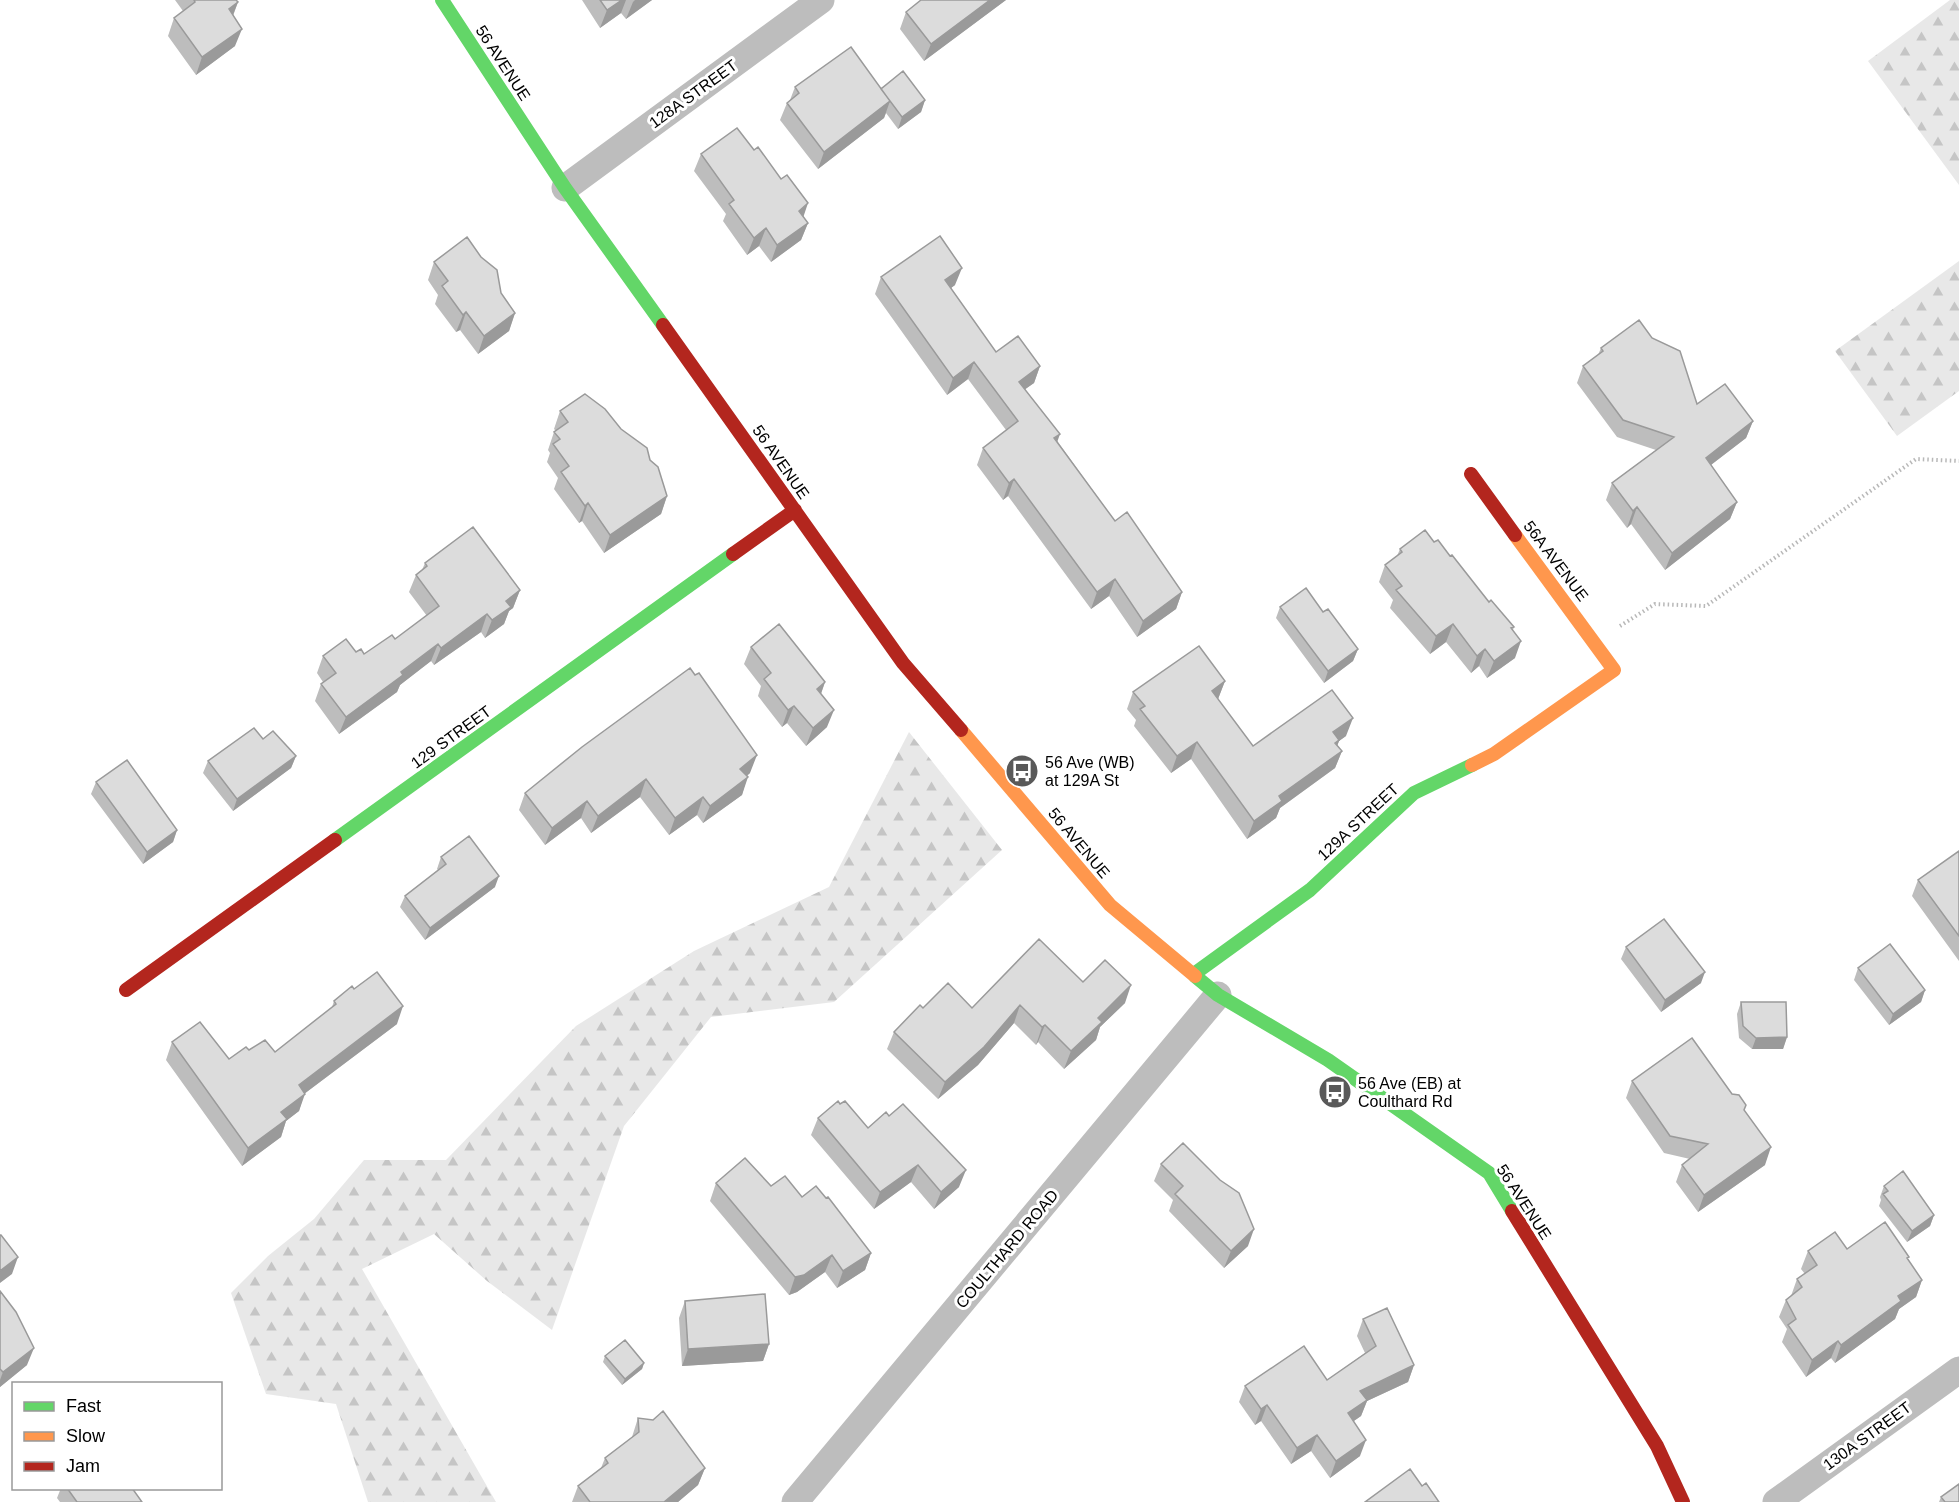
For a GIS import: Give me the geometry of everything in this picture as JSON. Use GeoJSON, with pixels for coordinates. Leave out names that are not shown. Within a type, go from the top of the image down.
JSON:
{"type":"FeatureCollection","features":[{"type":"Feature","properties":{"kind":"street","name":"56 AVENUE"},"geometry":{"type":"LineString","coordinates":[[442,0],[565,188],[903,663],[1110,906],[1218,995],[1328,1060],[1489,1173],[1657,1446],[1683,1502]]}},
{"type":"Feature","properties":{"kind":"street","name":"128A STREET"},"geometry":{"type":"LineString","coordinates":[[565,188],[821,0]]}},
{"type":"Feature","properties":{"kind":"street","name":"56A AVENUE"},"geometry":{"type":"LineString","coordinates":[[1471,474],[1614,670]]}},
{"type":"Feature","properties":{"kind":"street","name":"129 STREET"},"geometry":{"type":"LineString","coordinates":[[126,990],[795,510]]}},
{"type":"Feature","properties":{"kind":"street","name":"129A STREET"},"geometry":{"type":"LineString","coordinates":[[1194,974],[1310,890],[1414,793],[1494,754],[1614,670]]}},
{"type":"Feature","properties":{"kind":"street","name":"COULTHARD ROAD"},"geometry":{"type":"LineString","coordinates":[[795,1502],[1218,995]]}},
{"type":"Feature","properties":{"kind":"street","name":"130A STREET"},"geometry":{"type":"LineString","coordinates":[[1776,1502],[1959,1370]]}},
{"type":"Feature","properties":{"kind":"path"},"geometry":{"type":"LineString","coordinates":[[1612,632],[1654,604],[1707,606],[1917,459],[1959,461]]}},
{"type":"Feature","properties":{"kind":"green space"},"geometry":{"type":"Polygon","coordinates":[[[1950,0],[1959,0],[1959,185],[1868,61],[1950,0]]]}},
{"type":"Feature","properties":{"kind":"green space"},"geometry":{"type":"Polygon","coordinates":[[[1959,261],[1959,391],[1897,436],[1835,351],[1959,261]]]}},
{"type":"Feature","properties":{"kind":"green space"},"geometry":{"type":"Polygon","coordinates":[[[909,732],[1002,850],[834,1002],[711,1017],[624,1126],[552,1330],[487,1281],[434,1234],[362,1269],[496,1502],[368,1502],[336,1404],[266,1394],[231,1293],[268,1256],[314,1219],[364,1160],[446,1160],[576,1026],[694,951],[829,887],[909,732]]]}},
{"type":"Feature","properties":{"kind":"building"},"geometry":{"type":"Polygon","coordinates":[[[194,0],[236,0],[238,2],[229,9],[242,29],[202,57],[174,18],[195,2],[194,0]]]}},
{"type":"Feature","properties":{"kind":"building"},"geometry":{"type":"Polygon","coordinates":[[[600,0],[622,0],[607,10],[600,0]]]}},
{"type":"Feature","properties":{"kind":"building"},"geometry":{"type":"Polygon","coordinates":[[[921,0],[990,0],[931,44],[906,12],[921,0]]]}},
{"type":"Feature","properties":{"kind":"building"},"geometry":{"type":"Polygon","coordinates":[[[851,47],[890,101],[824,152],[787,103],[799,93],[795,87],[851,47]]]}},
{"type":"Feature","properties":{"kind":"building"},"geometry":{"type":"Polygon","coordinates":[[[903,71],[925,100],[902,117],[881,89],[903,71]]]}},
{"type":"Feature","properties":{"kind":"building"},"geometry":{"type":"Polygon","coordinates":[[[737,128],[754,150],[758,147],[781,179],[787,175],[808,203],[799,211],[808,223],[777,245],[766,228],[754,238],[729,204],[734,200],[701,154],[737,128]]]}},
{"type":"Feature","properties":{"kind":"building"},"geometry":{"type":"Polygon","coordinates":[[[940,236],[962,268],[945,280],[996,352],[1018,336],[1040,366],[1019,382],[1060,434],[1054,438],[1115,521],[1127,512],[1182,592],[1143,621],[1115,579],[1097,592],[1014,479],[1009,483],[983,448],[1018,421],[974,362],[953,378],[881,277],[940,236]]]}},
{"type":"Feature","properties":{"kind":"building"},"geometry":{"type":"Polygon","coordinates":[[[467,237],[481,257],[497,270],[501,293],[515,313],[484,336],[466,312],[463,315],[442,286],[448,281],[434,262],[467,237]]]}},
{"type":"Feature","properties":{"kind":"building"},"geometry":{"type":"Polygon","coordinates":[[[1639,320],[1652,338],[1680,351],[1697,404],[1725,384],[1753,421],[1706,458],[1737,502],[1672,553],[1637,507],[1633,511],[1612,483],[1674,437],[1623,420],[1583,366],[1603,351],[1601,348],[1639,320]]]}},
{"type":"Feature","properties":{"kind":"building"},"geometry":{"type":"Polygon","coordinates":[[[585,394],[605,409],[621,429],[647,448],[650,460],[658,467],[667,496],[610,535],[588,503],[585,506],[561,472],[569,466],[553,444],[560,439],[554,432],[568,422],[560,411],[585,394]]]}},
{"type":"Feature","properties":{"kind":"building"},"geometry":{"type":"Polygon","coordinates":[[[473,527],[520,590],[506,601],[511,607],[492,620],[487,614],[441,648],[438,644],[401,672],[403,675],[346,717],[321,684],[336,673],[323,656],[346,639],[356,652],[361,649],[364,654],[392,635],[395,639],[439,606],[416,575],[427,566],[425,563],[473,527]]]}},
{"type":"Feature","properties":{"kind":"building"},"geometry":{"type":"Polygon","coordinates":[[[1425,530],[1434,542],[1438,540],[1450,556],[1452,555],[1489,602],[1491,600],[1514,627],[1511,628],[1521,641],[1494,661],[1485,649],[1477,656],[1453,624],[1436,636],[1396,590],[1402,586],[1385,565],[1402,552],[1400,549],[1425,530]]]}},
{"type":"Feature","properties":{"kind":"building"},"geometry":{"type":"Polygon","coordinates":[[[1306,588],[1323,612],[1328,609],[1358,649],[1328,671],[1280,607],[1306,588]]]}},
{"type":"Feature","properties":{"kind":"building"},"geometry":{"type":"Polygon","coordinates":[[[779,624],[825,682],[817,689],[834,710],[813,728],[794,706],[788,710],[764,679],[771,673],[751,647],[779,624]]]}},
{"type":"Feature","properties":{"kind":"building"},"geometry":{"type":"Polygon","coordinates":[[[1199,646],[1225,681],[1212,691],[1253,746],[1332,690],[1353,718],[1333,732],[1339,740],[1335,743],[1342,751],[1279,796],[1282,801],[1254,821],[1197,742],[1177,756],[1140,709],[1145,706],[1133,692],[1199,646]]]}},
{"type":"Feature","properties":{"kind":"building"},"geometry":{"type":"Polygon","coordinates":[[[690,668],[695,675],[699,673],[757,755],[740,769],[748,777],[710,806],[703,797],[675,818],[646,779],[598,816],[587,801],[552,828],[525,793],[582,747],[690,668]]]}},
{"type":"Feature","properties":{"kind":"building"},"geometry":{"type":"Polygon","coordinates":[[[254,728],[263,739],[273,731],[296,756],[237,799],[208,761],[254,728]]]}},
{"type":"Feature","properties":{"kind":"building"},"geometry":{"type":"Polygon","coordinates":[[[127,760],[177,830],[147,852],[96,782],[127,760]]]}},
{"type":"Feature","properties":{"kind":"building"},"geometry":{"type":"Polygon","coordinates":[[[469,836],[499,876],[430,928],[405,896],[446,864],[441,857],[469,836]]]}},
{"type":"Feature","properties":{"kind":"building"},"geometry":{"type":"Polygon","coordinates":[[[1959,851],[1959,936],[1918,880],[1959,851]]]}},
{"type":"Feature","properties":{"kind":"building"},"geometry":{"type":"Polygon","coordinates":[[[1664,919],[1705,972],[1665,1000],[1626,947],[1664,919]]]}},
{"type":"Feature","properties":{"kind":"building"},"geometry":{"type":"Polygon","coordinates":[[[1039,939],[1083,982],[1105,960],[1131,985],[1098,1018],[1102,1022],[1071,1051],[1045,1025],[1042,1027],[1020,1005],[984,1047],[945,1082],[894,1032],[920,1005],[923,1008],[948,983],[972,1008],[1039,939]]]}},
{"type":"Feature","properties":{"kind":"building"},"geometry":{"type":"Polygon","coordinates":[[[1890,944],[1925,990],[1893,1014],[1858,968],[1890,944]]]}},
{"type":"Feature","properties":{"kind":"building"},"geometry":{"type":"Polygon","coordinates":[[[377,972],[403,1006],[299,1085],[305,1094],[281,1112],[287,1119],[248,1148],[172,1042],[200,1022],[229,1059],[246,1047],[249,1050],[265,1040],[275,1052],[336,1004],[334,1001],[352,986],[354,989],[377,972]]]}},
{"type":"Feature","properties":{"kind":"building"},"geometry":{"type":"Polygon","coordinates":[[[1741,1002],[1786,1002],[1787,1037],[1756,1038],[1743,1026],[1741,1002]]]}},
{"type":"Feature","properties":{"kind":"building"},"geometry":{"type":"Polygon","coordinates":[[[1692,1038],[1732,1094],[1739,1095],[1746,1105],[1744,1110],[1771,1147],[1704,1195],[1682,1165],[1708,1144],[1670,1136],[1632,1081],[1692,1038]]]}},
{"type":"Feature","properties":{"kind":"building"},"geometry":{"type":"Polygon","coordinates":[[[838,1101],[840,1104],[845,1101],[868,1128],[886,1112],[889,1116],[903,1104],[966,1170],[941,1192],[918,1165],[880,1192],[818,1118],[838,1101]]]}},
{"type":"Feature","properties":{"kind":"building"},"geometry":{"type":"Polygon","coordinates":[[[1183,1143],[1220,1180],[1239,1193],[1254,1229],[1231,1251],[1175,1194],[1183,1186],[1161,1164],[1183,1143]]]}},
{"type":"Feature","properties":{"kind":"building"},"geometry":{"type":"Polygon","coordinates":[[[745,1158],[771,1186],[785,1176],[802,1197],[816,1186],[826,1198],[828,1197],[871,1253],[843,1271],[832,1255],[804,1275],[795,1277],[716,1183],[745,1158]]]}},
{"type":"Feature","properties":{"kind":"building"},"geometry":{"type":"Polygon","coordinates":[[[1903,1171],[1934,1215],[1912,1231],[1883,1194],[1888,1191],[1884,1186],[1903,1171]]]}},
{"type":"Feature","properties":{"kind":"building"},"geometry":{"type":"Polygon","coordinates":[[[1885,1222],[1922,1280],[1898,1296],[1901,1301],[1841,1345],[1838,1341],[1812,1360],[1788,1325],[1796,1319],[1786,1300],[1802,1287],[1797,1279],[1817,1265],[1808,1251],[1835,1232],[1847,1249],[1885,1222]]]}},
{"type":"Feature","properties":{"kind":"building"},"geometry":{"type":"Polygon","coordinates":[[[0,1235],[18,1257],[0,1271],[0,1235]]]}},
{"type":"Feature","properties":{"kind":"building"},"geometry":{"type":"Polygon","coordinates":[[[0,1291],[16,1312],[34,1348],[3,1372],[0,1369],[0,1291]]]}},
{"type":"Feature","properties":{"kind":"building"},"geometry":{"type":"Polygon","coordinates":[[[765,1294],[769,1344],[688,1349],[685,1301],[765,1294]]]}},
{"type":"Feature","properties":{"kind":"building"},"geometry":{"type":"Polygon","coordinates":[[[1387,1308],[1414,1365],[1360,1391],[1367,1400],[1348,1413],[1366,1440],[1336,1461],[1317,1435],[1297,1448],[1267,1405],[1261,1409],[1245,1386],[1304,1346],[1327,1380],[1376,1346],[1363,1319],[1387,1308]]]}},
{"type":"Feature","properties":{"kind":"building"},"geometry":{"type":"Polygon","coordinates":[[[625,1340],[644,1363],[625,1379],[605,1356],[625,1340]]]}},
{"type":"Feature","properties":{"kind":"building"},"geometry":{"type":"Polygon","coordinates":[[[663,1411],[705,1468],[664,1502],[590,1502],[578,1486],[608,1463],[605,1458],[639,1432],[638,1418],[653,1420],[663,1411]]]}},
{"type":"Feature","properties":{"kind":"building"},"geometry":{"type":"Polygon","coordinates":[[[1410,1469],[1422,1486],[1426,1483],[1439,1502],[1365,1502],[1410,1469]]]}},
{"type":"Feature","properties":{"kind":"building"},"geometry":{"type":"Polygon","coordinates":[[[1959,1484],[1959,1502],[1945,1502],[1941,1497],[1959,1484]]]}},
{"type":"Feature","properties":{"kind":"building"},"geometry":{"type":"Polygon","coordinates":[[[68,1490],[133,1490],[142,1502],[77,1502],[68,1490]]]}},
{"type":"Feature","properties":{"kind":"traffic: fast"},"geometry":{"type":"LineString","coordinates":[[442,0],[565,188],[663,325]]}},
{"type":"Feature","properties":{"kind":"traffic: fast"},"geometry":{"type":"LineString","coordinates":[[335,840],[733,554]]}},
{"type":"Feature","properties":{"kind":"traffic: fast"},"geometry":{"type":"LineString","coordinates":[[1194,974],[1310,890],[1414,793],[1472,765]]}},
{"type":"Feature","properties":{"kind":"traffic: fast"},"geometry":{"type":"LineString","coordinates":[[1195,976],[1218,995],[1328,1060],[1489,1173],[1512,1211]]}},
{"type":"Feature","properties":{"kind":"traffic: slow"},"geometry":{"type":"LineString","coordinates":[[1472,765],[1494,754],[1614,670],[1515,535]]}},
{"type":"Feature","properties":{"kind":"traffic: slow"},"geometry":{"type":"LineString","coordinates":[[961,730],[1110,905],[1195,976]]}},
{"type":"Feature","properties":{"kind":"traffic: jam"},"geometry":{"type":"LineString","coordinates":[[663,325],[903,663],[961,730]]}},
{"type":"Feature","properties":{"kind":"traffic: jam"},"geometry":{"type":"LineString","coordinates":[[1471,474],[1515,535]]}},
{"type":"Feature","properties":{"kind":"traffic: jam"},"geometry":{"type":"LineString","coordinates":[[733,554],[795,510]]}},
{"type":"Feature","properties":{"kind":"traffic: jam"},"geometry":{"type":"LineString","coordinates":[[126,990],[335,840]]}},
{"type":"Feature","properties":{"kind":"traffic: jam"},"geometry":{"type":"LineString","coordinates":[[1512,1211],[1657,1446],[1683,1502]]}},
{"type":"Feature","properties":{"kind":"place","name":"56 Ave (WB) at 129A St"},"geometry":{"type":"Point","coordinates":[1022,771]}},
{"type":"Feature","properties":{"kind":"place","name":"56 Ave (EB) at Coulthard Rd"},"geometry":{"type":"Point","coordinates":[1335,1092]}}]}
